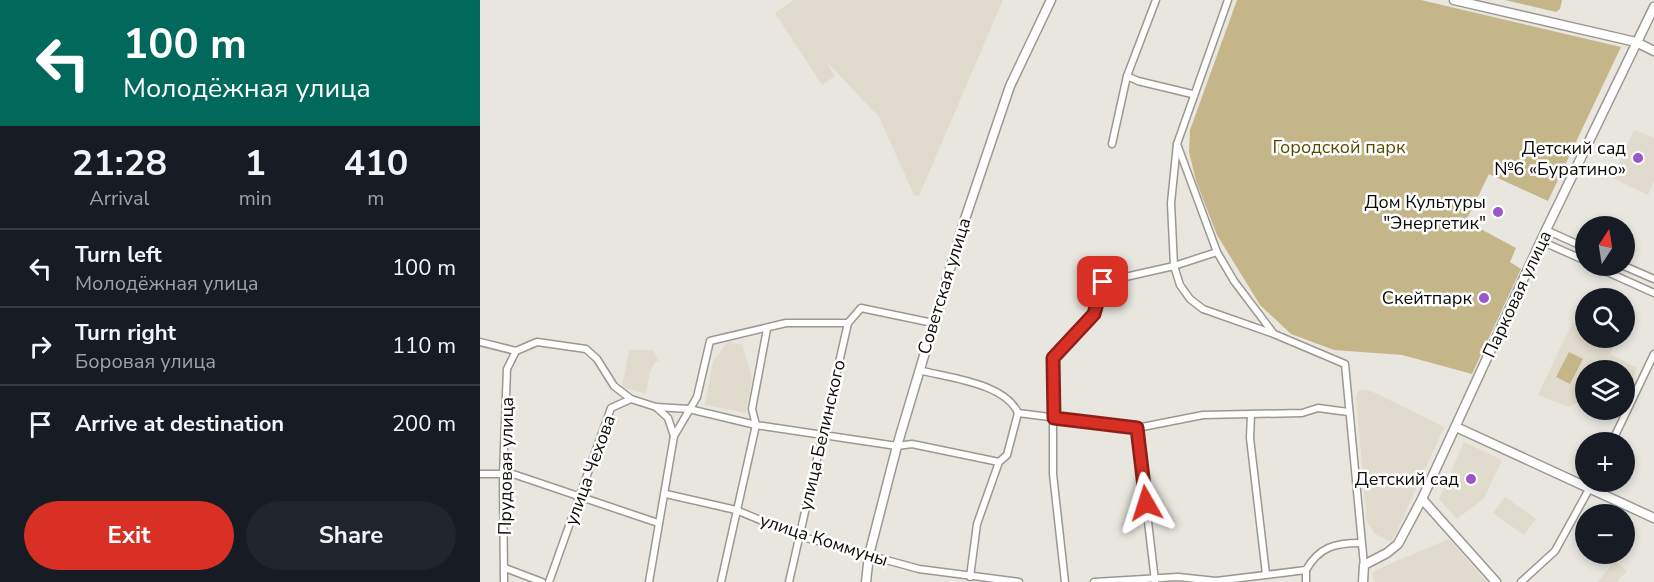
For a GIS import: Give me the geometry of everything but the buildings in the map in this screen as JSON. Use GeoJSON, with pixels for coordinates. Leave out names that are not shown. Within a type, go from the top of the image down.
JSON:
{"type":"FeatureCollection","features":[{"type":"Feature","properties":{"kind":"street","name":"Советская улица"},"geometry":{"type":"LineString","coordinates":[[866,582],[869,555],[897,446],[963,222],[1010,86],[1051,0]]}},
{"type":"Feature","properties":{"kind":"street"},"geometry":{"type":"LineString","coordinates":[[1112,144],[1127,76],[1156,0]]}},
{"type":"Feature","properties":{"kind":"street"},"geometry":{"type":"LineString","coordinates":[[1228,0],[1192,94],[1177,144],[1171,203],[1174,266],[1179,285],[1190,299],[1203,309],[1274,334],[1345,364],[1360,543],[1364,565],[1363,582]]}},
{"type":"Feature","properties":{"kind":"street"},"geometry":{"type":"LineString","coordinates":[[1454,0],[1636,42],[1654,51]]}},
{"type":"Feature","properties":{"kind":"street","name":"Парковая улица"},"geometry":{"type":"LineString","coordinates":[[1364,565],[1387,554],[1398,544],[1422,499],[1546,230],[1654,7]]}},
{"type":"Feature","properties":{"kind":"street"},"geometry":{"type":"LineString","coordinates":[[1127,76],[1138,81],[1192,94]]}},
{"type":"Feature","properties":{"kind":"street"},"geometry":{"type":"LineString","coordinates":[[1177,144],[1217,252],[1234,281],[1274,334]]}},
{"type":"Feature","properties":{"kind":"street"},"geometry":{"type":"LineString","coordinates":[[1546,230],[1575,243]]}},
{"type":"Feature","properties":{"kind":"street"},"geometry":{"type":"LineString","coordinates":[[1541,241],[1575,256]]}},
{"type":"Feature","properties":{"kind":"street"},"geometry":{"type":"LineString","coordinates":[[1065,582],[1053,474],[1053,358],[1094,314],[1103,282],[1174,266],[1217,252]]}},
{"type":"Feature","properties":{"kind":"street"},"geometry":{"type":"LineString","coordinates":[[1635,271],[1654,279]]}},
{"type":"Feature","properties":{"kind":"street"},"geometry":{"type":"LineString","coordinates":[[1616,276],[1654,293]]}},
{"type":"Feature","properties":{"kind":"street"},"geometry":{"type":"LineString","coordinates":[[650,582],[674,436],[697,398],[710,341],[767,330],[786,323],[848,323],[861,308],[933,323]]}},
{"type":"Feature","properties":{"kind":"street","name":"улица Белинского"},"geometry":{"type":"LineString","coordinates":[[789,582],[848,323]]}},
{"type":"Feature","properties":{"kind":"street"},"geometry":{"type":"LineString","coordinates":[[722,582],[756,425],[752,409],[767,330]]}},
{"type":"Feature","properties":{"kind":"street"},"geometry":{"type":"LineString","coordinates":[[480,342],[516,351]]}},
{"type":"Feature","properties":{"kind":"street","name":"улица Чехова"},"geometry":{"type":"LineString","coordinates":[[516,351],[537,342],[586,349],[597,359],[614,386],[631,399],[611,408],[549,582]]}},
{"type":"Feature","properties":{"kind":"street","name":"Прудовая улица"},"geometry":{"type":"LineString","coordinates":[[504,582],[503,475],[507,369],[516,351]]}},
{"type":"Feature","properties":{"kind":"street"},"geometry":{"type":"LineString","coordinates":[[1617,432],[1654,354]]}},
{"type":"Feature","properties":{"kind":"street"},"geometry":{"type":"LineString","coordinates":[[919,370],[994,390],[1013,402],[1018,413],[1007,455],[999,462],[976,524],[970,577]]}},
{"type":"Feature","properties":{"kind":"street"},"geometry":{"type":"LineString","coordinates":[[631,399],[656,407],[689,409],[756,425],[897,446],[912,444],[999,462]]}},
{"type":"Feature","properties":{"kind":"street"},"geometry":{"type":"LineString","coordinates":[[656,407],[668,418],[674,436]]}},
{"type":"Feature","properties":{"kind":"street"},"geometry":{"type":"LineString","coordinates":[[1018,413],[1137,428],[1203,416],[1302,413],[1318,408],[1348,412]]}},
{"type":"Feature","properties":{"kind":"street"},"geometry":{"type":"LineString","coordinates":[[1251,415],[1250,438],[1266,574]]}},
{"type":"Feature","properties":{"kind":"street"},"geometry":{"type":"LineString","coordinates":[[1456,427],[1575,478]]}},
{"type":"Feature","properties":{"kind":"street"},"geometry":{"type":"LineString","coordinates":[[1137,428],[1155,581]]}},
{"type":"Feature","properties":{"kind":"street"},"geometry":{"type":"LineString","coordinates":[[480,474],[513,474],[658,523]]}},
{"type":"Feature","properties":{"kind":"street"},"geometry":{"type":"LineString","coordinates":[[1521,582],[1555,551],[1588,492]]}},
{"type":"Feature","properties":{"kind":"street"},"geometry":{"type":"LineString","coordinates":[[1605,492],[1654,518]]}},
{"type":"Feature","properties":{"kind":"street","name":"улица Коммуны"},"geometry":{"type":"LineString","coordinates":[[666,494],[736,510],[799,536],[919,568],[979,580],[1019,582]]}},
{"type":"Feature","properties":{"kind":"street"},"geometry":{"type":"LineString","coordinates":[[1422,499],[1496,582]]}},
{"type":"Feature","properties":{"kind":"street"},"geometry":{"type":"LineString","coordinates":[[1306,582],[1306,570],[1321,550],[1345,543],[1360,543]]}},
{"type":"Feature","properties":{"kind":"street"},"geometry":{"type":"LineString","coordinates":[[505,568],[542,582]]}},
{"type":"Feature","properties":{"kind":"street"},"geometry":{"type":"LineString","coordinates":[[1094,582],[1155,581],[1178,577],[1216,581],[1306,570]]}},
{"type":"Feature","properties":{"kind":"shaded area"},"geometry":{"type":"Polygon","coordinates":[[[794,0],[1003,0],[919,196],[914,195],[879,117],[825,60],[835,76],[822,85],[775,13],[794,0]]]}},
{"type":"Feature","properties":{"kind":"shaded area","name":"Детский сад №6 «Буратино»"},"geometry":{"type":"Polygon","coordinates":[[[1634,130],[1654,138],[1654,181],[1648,195],[1612,178],[1634,130]]]}},
{"type":"Feature","properties":{"kind":"shaded area"},"geometry":{"type":"Polygon","coordinates":[[[1572,323],[1575,324],[1575,348],[1613,348],[1610,354],[1622,360],[1575,360],[1575,404],[1569,407],[1538,395],[1572,323]]]}},
{"type":"Feature","properties":{"kind":"shaded area"},"geometry":{"type":"Polygon","coordinates":[[[728,341],[742,345],[752,378],[746,413],[705,405],[713,361],[728,341]]]}},
{"type":"Feature","properties":{"kind":"shaded area"},"geometry":{"type":"Polygon","coordinates":[[[629,350],[653,350],[659,361],[655,362],[650,372],[646,394],[622,387],[629,350]]]}},
{"type":"Feature","properties":{"kind":"shaded area"},"geometry":{"type":"Polygon","coordinates":[[[1359,390],[1371,391],[1444,427],[1392,542],[1375,534],[1367,522],[1356,398],[1359,390]]]}},
{"type":"Feature","properties":{"kind":"shaded area","name":"Детский сад"},"geometry":{"type":"Polygon","coordinates":[[[1464,442],[1502,460],[1484,498],[1457,519],[1439,499],[1464,442]]]}},
{"type":"Feature","properties":{"kind":"shaded area"},"geometry":{"type":"Polygon","coordinates":[[[1505,497],[1536,519],[1524,535],[1493,513],[1505,497]]]}},
{"type":"Feature","properties":{"kind":"shaded area"},"geometry":{"type":"Polygon","coordinates":[[[1449,539],[1487,582],[1375,582],[1372,573],[1378,569],[1449,539]]]}},
{"type":"Feature","properties":{"kind":"shaded area"},"geometry":{"type":"Polygon","coordinates":[[[1612,564],[1619,564],[1627,571],[1617,582],[1597,582],[1612,564]]]}},
{"type":"Feature","properties":{"kind":"green space","name":"Городской парк"},"geometry":{"type":"Polygon","coordinates":[[[1237,0],[1421,0],[1621,47],[1548,201],[1489,174],[1466,221],[1516,248],[1510,262],[1521,269],[1472,374],[1402,355],[1334,350],[1291,334],[1260,305],[1217,235],[1196,181],[1189,152],[1190,130],[1237,0]]]}},
{"type":"Feature","properties":{"kind":"green space"},"geometry":{"type":"Polygon","coordinates":[[[1505,0],[1562,0],[1560,9],[1556,12],[1505,0]]]}},
{"type":"Feature","properties":{"kind":"green space"},"geometry":{"type":"Polygon","coordinates":[[[1569,352],[1583,359],[1575,360],[1575,374],[1570,384],[1556,377],[1569,352]]]}},
{"type":"Feature","properties":{"kind":"place","name":"Детский сад №6 «Буратино»"},"geometry":{"type":"Point","coordinates":[1638,158]}},
{"type":"Feature","properties":{"kind":"place","name":"Дом Культуры \"Энергетик\""},"geometry":{"type":"Point","coordinates":[1498,212]}},
{"type":"Feature","properties":{"kind":"place","name":"Скейтпарк"},"geometry":{"type":"Point","coordinates":[1484,298]}},
{"type":"Feature","properties":{"kind":"place","name":"Детский сад"},"geometry":{"type":"Point","coordinates":[1471,479]}},
{"type":"Feature","properties":{"kind":"route"},"geometry":{"type":"LineString","coordinates":[[1103,282],[1094,314],[1053,358],[1054,418],[1137,428],[1146,503]]}}]}
